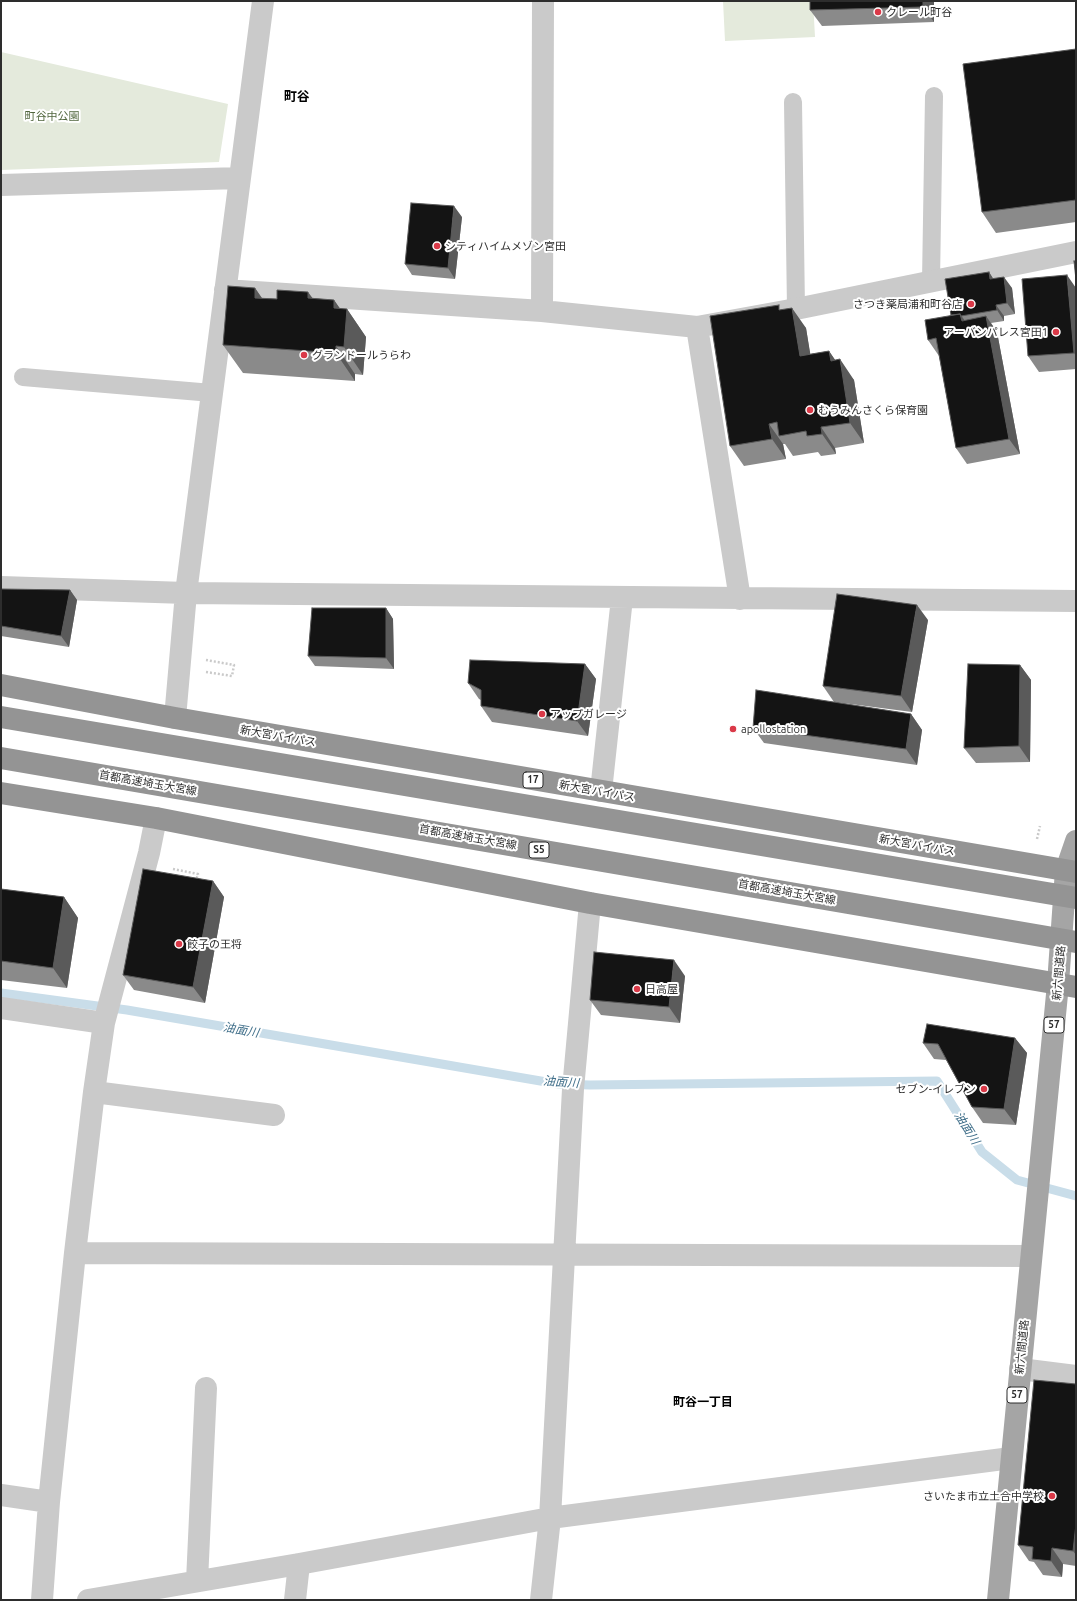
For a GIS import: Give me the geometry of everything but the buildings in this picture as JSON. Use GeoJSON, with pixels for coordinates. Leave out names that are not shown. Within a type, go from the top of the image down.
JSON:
{"type":"FeatureCollection","features":[{"type":"Feature","properties":{"kind":"highway","name":"新大宮バイパス"},"geometry":{"type":"LineString","coordinates":[[1,685],[175,718],[1071,871]]}},
{"type":"Feature","properties":{"kind":"highway"},"geometry":{"type":"LineString","coordinates":[[1,717],[1076,898]]}},
{"type":"Feature","properties":{"kind":"highway","name":"首都高速埼玉大宮線"},"geometry":{"type":"LineString","coordinates":[[1,758],[1076,942]]}},
{"type":"Feature","properties":{"kind":"highway"},"geometry":{"type":"LineString","coordinates":[[1,793],[156,818],[590,903],[1067,985]]}},
{"type":"Feature","properties":{"kind":"main road","name":"新六間道路"},"geometry":{"type":"LineString","coordinates":[[998,1600],[1038,1184],[1067,985],[1071,871],[1076,841]]}},
{"type":"Feature","properties":{"kind":"street"},"geometry":{"type":"LineString","coordinates":[[175,718],[186,593],[263,1]]}},
{"type":"Feature","properties":{"kind":"street"},"geometry":{"type":"LineString","coordinates":[[542,311],[543,1]]}},
{"type":"Feature","properties":{"kind":"street"},"geometry":{"type":"LineString","coordinates":[[1,185],[240,178]]}},
{"type":"Feature","properties":{"kind":"street"},"geometry":{"type":"LineString","coordinates":[[225,290],[542,311],[697,327],[796,309],[1076,252]]}},
{"type":"Feature","properties":{"kind":"street"},"geometry":{"type":"LineString","coordinates":[[697,327],[740,599]]}},
{"type":"Feature","properties":{"kind":"street"},"geometry":{"type":"LineString","coordinates":[[1,587],[186,593],[1076,601]]}},
{"type":"Feature","properties":{"kind":"street"},"geometry":{"type":"LineString","coordinates":[[601,791],[622,598]]}},
{"type":"Feature","properties":{"kind":"street"},"geometry":{"type":"LineString","coordinates":[[42,1600],[49,1502],[75,1253],[94,1092],[106,1012],[149,852],[156,818]]}},
{"type":"Feature","properties":{"kind":"street"},"geometry":{"type":"LineString","coordinates":[[541,1600],[550,1518],[574,1084],[590,903]]}},
{"type":"Feature","properties":{"kind":"street"},"geometry":{"type":"LineString","coordinates":[[1,1008],[106,1012]]}},
{"type":"Feature","properties":{"kind":"street"},"geometry":{"type":"LineString","coordinates":[[94,1092],[274,1115]]}},
{"type":"Feature","properties":{"kind":"street"},"geometry":{"type":"LineString","coordinates":[[75,1253],[1031,1256]]}},
{"type":"Feature","properties":{"kind":"street"},"geometry":{"type":"LineString","coordinates":[[1020,1369],[1076,1376]]}},
{"type":"Feature","properties":{"kind":"street"},"geometry":{"type":"LineString","coordinates":[[197,1581],[206,1388]]}},
{"type":"Feature","properties":{"kind":"street"},"geometry":{"type":"LineString","coordinates":[[88,1600],[299,1564],[550,1518],[1011,1458]]}},
{"type":"Feature","properties":{"kind":"street"},"geometry":{"type":"LineString","coordinates":[[1,1495],[49,1502]]}},
{"type":"Feature","properties":{"kind":"street"},"geometry":{"type":"LineString","coordinates":[[295,1600],[299,1564]]}},
{"type":"Feature","properties":{"kind":"lane"},"geometry":{"type":"LineString","coordinates":[[931,281],[934,96]]}},
{"type":"Feature","properties":{"kind":"lane"},"geometry":{"type":"LineString","coordinates":[[793,102],[796,309]]}},
{"type":"Feature","properties":{"kind":"lane"},"geometry":{"type":"LineString","coordinates":[[23,377],[212,393]]}},
{"type":"Feature","properties":{"kind":"path"},"geometry":{"type":"LineString","coordinates":[[199,659],[234,665],[232,676],[204,671]]}},
{"type":"Feature","properties":{"kind":"path"},"geometry":{"type":"LineString","coordinates":[[170,868],[198,874],[195,885]]}},
{"type":"Feature","properties":{"kind":"green space"},"geometry":{"type":"Polygon","coordinates":[[[723,1],[813,1],[815,37],[725,41],[723,1]]]}},
{"type":"Feature","properties":{"kind":"green space","name":"町谷中公園"},"geometry":{"type":"Polygon","coordinates":[[[1,52],[228,104],[219,162],[1,170],[1,52]]]}},
{"type":"Feature","properties":{"kind":"waterway","name":"油面川"},"geometry":{"type":"LineString","coordinates":[[1,993],[127,1010],[558,1084],[590,1085],[937,1081],[982,1152],[1017,1180],[1076,1196]]}},
{"type":"Feature","properties":{"kind":"place","name":"クレール町谷"},"geometry":{"type":"Point","coordinates":[878,12]}},
{"type":"Feature","properties":{"kind":"place","name":"シティハイムメゾン宮田"},"geometry":{"type":"Point","coordinates":[437,246]}},
{"type":"Feature","properties":{"kind":"place","name":"さつき薬局浦和町谷店"},"geometry":{"type":"Point","coordinates":[971,304]}},
{"type":"Feature","properties":{"kind":"place","name":"アーバンパレス宮田1"},"geometry":{"type":"Point","coordinates":[1056,332]}},
{"type":"Feature","properties":{"kind":"place","name":"グランドールうらわ"},"geometry":{"type":"Point","coordinates":[304,355]}},
{"type":"Feature","properties":{"kind":"place","name":"むうみんさくら保育園"},"geometry":{"type":"Point","coordinates":[810,410]}},
{"type":"Feature","properties":{"kind":"place","name":"アップガレージ"},"geometry":{"type":"Point","coordinates":[542,714]}},
{"type":"Feature","properties":{"kind":"place","name":"apollostation"},"geometry":{"type":"Point","coordinates":[733,729]}},
{"type":"Feature","properties":{"kind":"place","name":"餃子の王将"},"geometry":{"type":"Point","coordinates":[179,944]}},
{"type":"Feature","properties":{"kind":"place","name":"日高屋"},"geometry":{"type":"Point","coordinates":[637,989]}},
{"type":"Feature","properties":{"kind":"place","name":"セブン-イレブン"},"geometry":{"type":"Point","coordinates":[984,1089]}},
{"type":"Feature","properties":{"kind":"place","name":"さいたま市立土合中学校"},"geometry":{"type":"Point","coordinates":[1052,1496]}},
{"type":"Feature","properties":{"kind":"district","name":"町谷"},"geometry":{"type":"Point","coordinates":[297,97]}},
{"type":"Feature","properties":{"kind":"district","name":"町谷一丁目"},"geometry":{"type":"Point","coordinates":[703,1402]}}]}
